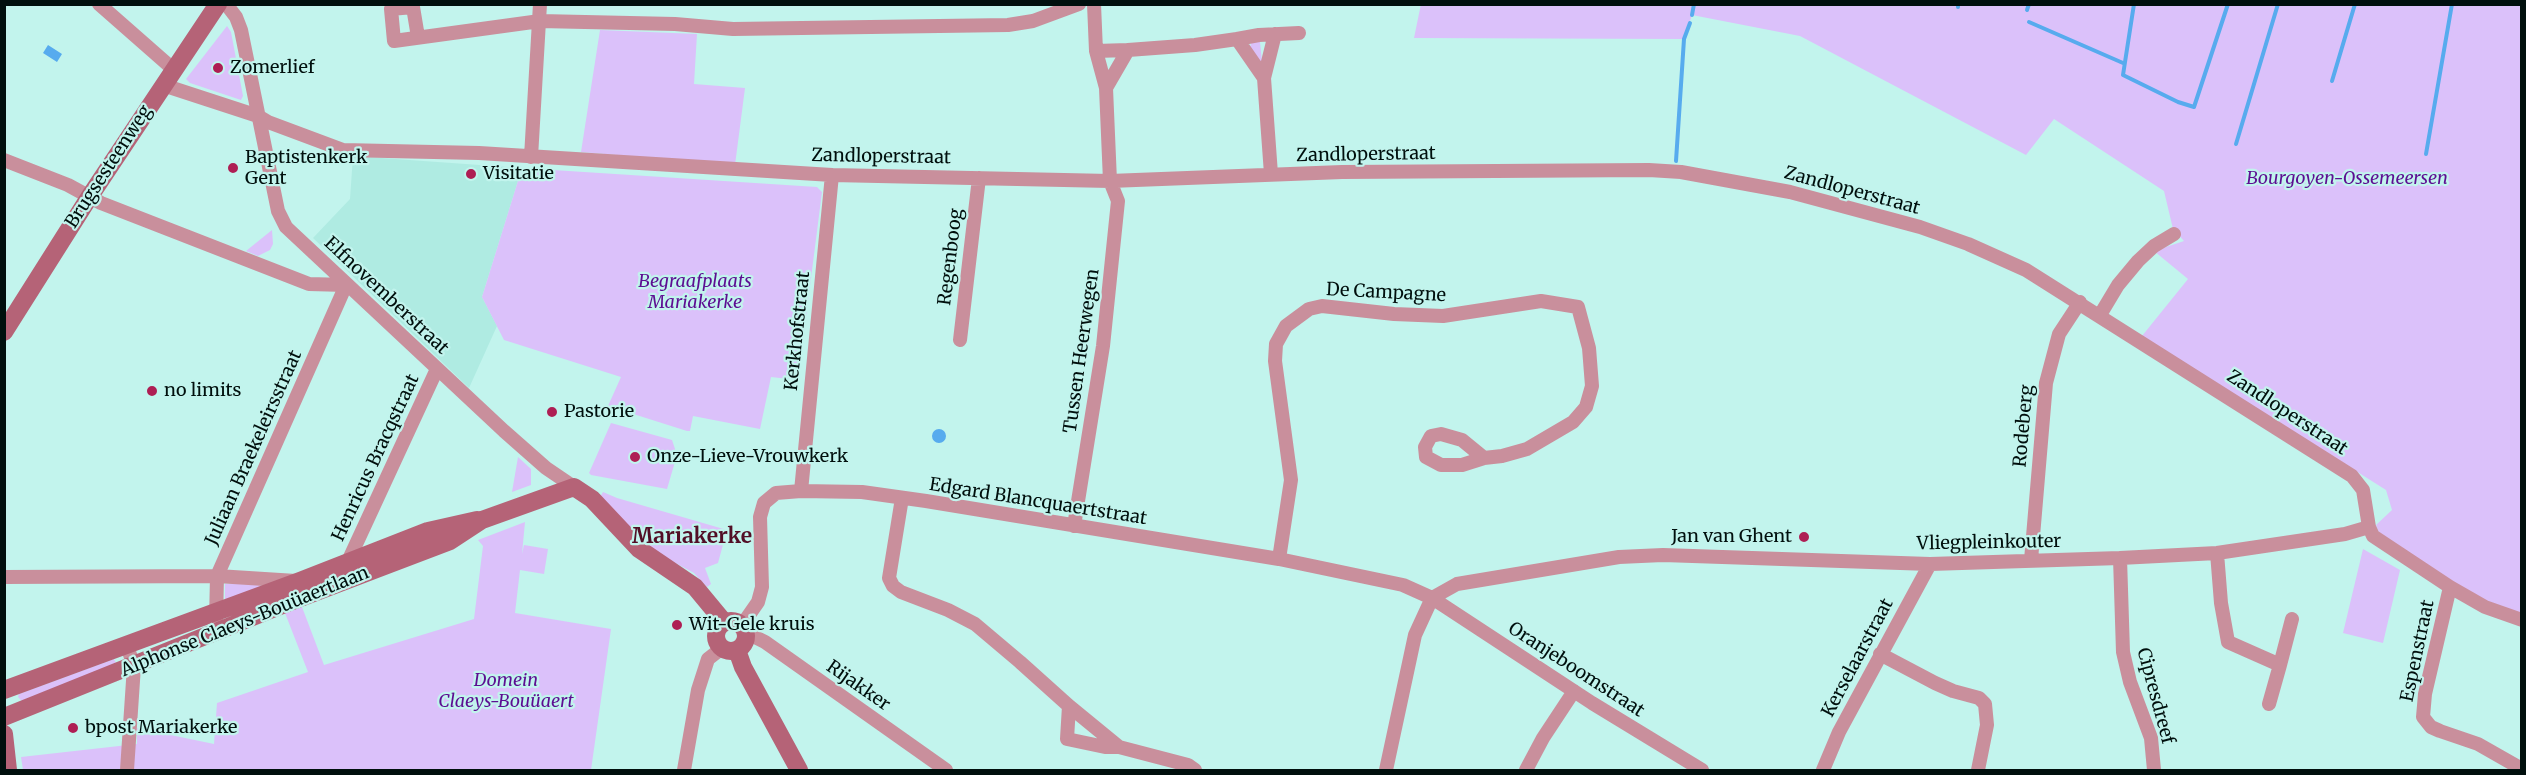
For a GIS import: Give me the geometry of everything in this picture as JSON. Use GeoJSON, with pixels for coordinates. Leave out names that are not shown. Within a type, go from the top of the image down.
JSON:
{"type":"FeatureCollection","features":[{"type":"Feature","properties":{"kind":"street"},"geometry":{"type":"LineString","coordinates":[[99,4],[174,69]]}},
{"type":"Feature","properties":{"kind":"street","name":"Brugsesteenweg"},"geometry":{"type":"LineString","coordinates":[[4,332],[90,196],[218,4]]}},
{"type":"Feature","properties":{"kind":"street","name":"Elfnovemberstraat"},"geometry":{"type":"LineString","coordinates":[[226,4],[236,17],[241,30],[278,211],[286,227],[546,468],[574,487]]}},
{"type":"Feature","properties":{"kind":"street"},"geometry":{"type":"LineString","coordinates":[[531,157],[540,4]]}},
{"type":"Feature","properties":{"kind":"street"},"geometry":{"type":"LineString","coordinates":[[418,38],[540,21],[675,24],[733,29],[1008,25],[1033,21],[1079,4]]}},
{"type":"Feature","properties":{"kind":"street","name":"Tussen Heerwegen"},"geometry":{"type":"LineString","coordinates":[[1074,526],[1104,335],[1118,201],[1110,181],[1106,88],[1096,51],[1094,4]]}},
{"type":"Feature","properties":{"kind":"street"},"geometry":{"type":"LineString","coordinates":[[1096,51],[1196,45],[1299,33]]}},
{"type":"Feature","properties":{"kind":"street"},"geometry":{"type":"LineString","coordinates":[[1271,174],[1264,78],[1275,34]]}},
{"type":"Feature","properties":{"kind":"street"},"geometry":{"type":"LineString","coordinates":[[1237,39],[1264,78]]}},
{"type":"Feature","properties":{"kind":"street"},"geometry":{"type":"LineString","coordinates":[[1106,88],[1128,50]]}},
{"type":"Feature","properties":{"kind":"street","name":"Zandloperstraat"},"geometry":{"type":"LineString","coordinates":[[163,85],[258,116],[268,122],[343,150],[531,157],[832,175],[1110,181],[1271,174],[1624,169],[1681,172],[1790,192],[1920,227],[2006,260],[2079,302],[2352,476],[2363,490],[2369,526]]}},
{"type":"Feature","properties":{"kind":"street"},"geometry":{"type":"LineString","coordinates":[[4,160],[309,284],[346,285]]}},
{"type":"Feature","properties":{"kind":"street","name":"Kerkhofstraat"},"geometry":{"type":"LineString","coordinates":[[801,491],[832,175]]}},
{"type":"Feature","properties":{"kind":"street","name":"Regenboog"},"geometry":{"type":"LineString","coordinates":[[960,339],[979,178]]}},
{"type":"Feature","properties":{"kind":"street"},"geometry":{"type":"LineString","coordinates":[[2100,315],[2118,285],[2138,261],[2154,246],[2174,234]]}},
{"type":"Feature","properties":{"kind":"street","name":"Juliaan Braekeleirsstraat"},"geometry":{"type":"LineString","coordinates":[[216,622],[217,576],[346,285]]}},
{"type":"Feature","properties":{"kind":"street","name":"De Campagne"},"geometry":{"type":"LineString","coordinates":[[1278,559],[1291,480],[1275,361],[1276,344],[1286,326],[1309,309],[1322,306],[1394,314],[1443,316],[1541,301],[1578,307],[1591,367],[1592,386],[1586,407],[1573,422],[1527,449],[1484,458]]}},
{"type":"Feature","properties":{"kind":"street","name":"Rodeberg"},"geometry":{"type":"LineString","coordinates":[[2031,560],[2046,383],[2059,334],[2079,302]]}},
{"type":"Feature","properties":{"kind":"street","name":"Henricus Bracqstraat"},"geometry":{"type":"LineString","coordinates":[[339,584],[437,369]]}},
{"type":"Feature","properties":{"kind":"street"},"geometry":{"type":"LineString","coordinates":[[574,487],[592,498],[639,549],[695,587],[723,622]]}},
{"type":"Feature","properties":{"kind":"street","name":"Alphonse Claeys-Bouüaertlaan"},"geometry":{"type":"LineString","coordinates":[[4,717],[134,666],[216,622],[300,581],[348,561],[428,531],[456,523],[482,520],[574,487]]}},
{"type":"Feature","properties":{"kind":"street","name":"Edgard Blancquaertstraat"},"geometry":{"type":"LineString","coordinates":[[684,771],[698,690],[708,659],[737,640],[758,602],[762,587],[757,519],[765,503],[776,493],[862,492],[902,498],[1278,559],[1403,585],[1432,598]]}},
{"type":"Feature","properties":{"kind":"street"},"geometry":{"type":"LineString","coordinates":[[902,498],[889,578],[893,586],[901,592],[948,610],[975,624],[1119,747]]}},
{"type":"Feature","properties":{"kind":"street","name":"Alphonse Claeys-Bouüaertlaan"},"geometry":{"type":"LineString","coordinates":[[4,690],[127,646],[216,622],[339,584],[450,541],[482,520]]}},
{"type":"Feature","properties":{"kind":"street"},"geometry":{"type":"LineString","coordinates":[[2369,526],[2373,536],[2450,587],[2485,607],[2522,620]]}},
{"type":"Feature","properties":{"kind":"street","name":"Vliegpleinkouter"},"geometry":{"type":"LineString","coordinates":[[1432,598],[1457,584],[1619,557],[1684,555],[1930,564],[2120,558],[2217,553],[2345,534],[2369,526]]}},
{"type":"Feature","properties":{"kind":"street"},"geometry":{"type":"LineString","coordinates":[[2217,553],[2221,603],[2228,642],[2280,665]]}},
{"type":"Feature","properties":{"kind":"street","name":"Cipresdreef"},"geometry":{"type":"LineString","coordinates":[[2120,558],[2123,652],[2130,682],[2151,738],[2154,771]]}},
{"type":"Feature","properties":{"kind":"street","name":"Kerselaarstraat"},"geometry":{"type":"LineString","coordinates":[[1823,771],[1839,732],[1930,564]]}},
{"type":"Feature","properties":{"kind":"street"},"geometry":{"type":"LineString","coordinates":[[4,577],[217,576],[300,581]]}},
{"type":"Feature","properties":{"kind":"street","name":"Espenstraat"},"geometry":{"type":"LineString","coordinates":[[2450,587],[2424,693],[2423,717],[2431,727],[2478,744],[2522,769]]}},
{"type":"Feature","properties":{"kind":"street"},"geometry":{"type":"LineString","coordinates":[[1386,771],[1416,635],[1432,598]]}},
{"type":"Feature","properties":{"kind":"street","name":"Oranjeboomstraat"},"geometry":{"type":"LineString","coordinates":[[1432,598],[1700,770]]}},
{"type":"Feature","properties":{"kind":"street"},"geometry":{"type":"LineString","coordinates":[[723,622],[733,620],[743,667],[799,771]]}},
{"type":"Feature","properties":{"kind":"street"},"geometry":{"type":"LineString","coordinates":[[2269,704],[2292,620]]}},
{"type":"Feature","properties":{"kind":"street"},"geometry":{"type":"LineString","coordinates":[[723,622],[716,635],[716,640],[737,640]]}},
{"type":"Feature","properties":{"kind":"street","name":"Rijakker"},"geometry":{"type":"LineString","coordinates":[[737,640],[755,638],[765,642],[946,771]]}},
{"type":"Feature","properties":{"kind":"street"},"geometry":{"type":"LineString","coordinates":[[127,646],[134,666],[127,771]]}},
{"type":"Feature","properties":{"kind":"street"},"geometry":{"type":"LineString","coordinates":[[1880,654],[1935,683],[1978,698],[1986,704],[1988,725],[1978,771]]}},
{"type":"Feature","properties":{"kind":"street"},"geometry":{"type":"LineString","coordinates":[[1526,771],[1543,738],[1574,691]]}},
{"type":"Feature","properties":{"kind":"street"},"geometry":{"type":"LineString","coordinates":[[1069,706],[1067,739],[1105,747],[1119,747],[1188,765],[1196,771]]}},
{"type":"Feature","properties":{"kind":"street"},"geometry":{"type":"LineString","coordinates":[[4,734],[6,761]]}},
{"type":"Feature","properties":{"kind":"shaded area"},"geometry":{"type":"Polygon","coordinates":[[[353,156],[522,168],[482,297],[497,326],[469,388],[313,238],[350,199],[353,156]]]}},
{"type":"Feature","properties":{"kind":"green space","name":"Bourgoyen-Ossemeersen"},"geometry":{"type":"Polygon","coordinates":[[[1421,4],[2521,5],[2521,616],[2485,604],[2379,533],[2376,525],[2392,510],[2386,490],[2142,336],[2188,279],[2154,251],[2184,241],[2173,229],[2164,191],[2054,119],[2026,155],[1800,36],[1692,15],[1684,39],[1414,38],[1421,4]]]}},
{"type":"Feature","properties":{"kind":"green space"},"geometry":{"type":"Polygon","coordinates":[[[227,26],[231,32],[243,96],[241,100],[190,83],[186,79],[227,26]]]}},
{"type":"Feature","properties":{"kind":"green space"},"geometry":{"type":"Polygon","coordinates":[[[600,30],[697,34],[694,84],[745,88],[735,165],[581,152],[600,30]]]}},
{"type":"Feature","properties":{"kind":"green space"},"geometry":{"type":"Polygon","coordinates":[[[1260,42],[1262,62],[1258,62],[1250,48],[1251,43],[1260,42]]]}},
{"type":"Feature","properties":{"kind":"green space","name":"Begraafplaats Mariakerke"},"geometry":{"type":"Polygon","coordinates":[[[522,168],[817,187],[822,192],[798,380],[771,377],[760,429],[693,416],[690,431],[687,431],[608,406],[621,377],[504,340],[482,297],[522,168]]]}},
{"type":"Feature","properties":{"kind":"green space"},"geometry":{"type":"Polygon","coordinates":[[[272,230],[273,244],[270,250],[258,256],[246,251],[272,230]]]}},
{"type":"Feature","properties":{"kind":"green space"},"geometry":{"type":"Polygon","coordinates":[[[611,423],[672,440],[677,455],[667,489],[589,473],[611,423]]]}},
{"type":"Feature","properties":{"kind":"green space"},"geometry":{"type":"Polygon","coordinates":[[[518,457],[531,469],[531,485],[512,492],[518,457]]]}},
{"type":"Feature","properties":{"kind":"green space"},"geometry":{"type":"Polygon","coordinates":[[[603,492],[727,530],[718,563],[705,568],[711,584],[707,587],[694,573],[657,553],[600,497],[603,492]]]}},
{"type":"Feature","properties":{"kind":"green space","name":"Domein Claeys-Bouüaert"},"geometry":{"type":"Polygon","coordinates":[[[525,522],[522,554],[524,545],[548,549],[544,574],[520,570],[515,613],[611,629],[591,770],[23,770],[21,757],[137,744],[137,728],[214,744],[217,703],[308,672],[285,613],[302,607],[324,665],[474,619],[483,546],[478,540],[525,522]]]}},
{"type":"Feature","properties":{"kind":"green space"},"geometry":{"type":"Polygon","coordinates":[[[2363,549],[2400,570],[2383,643],[2343,633],[2363,549]]]}},
{"type":"Feature","properties":{"kind":"green space"},"geometry":{"type":"Polygon","coordinates":[[[225,584],[260,584],[261,586],[225,601],[225,584]]]}},
{"type":"Feature","properties":{"kind":"green space"},"geometry":{"type":"Polygon","coordinates":[[[114,659],[116,663],[24,703],[18,697],[19,694],[114,659]]]}},
{"type":"Feature","properties":{"kind":"water"},"geometry":{"type":"Polygon","coordinates":[[[48,45],[62,54],[57,62],[43,53],[48,45]]]}},
{"type":"Feature","properties":{"kind":"water"},"geometry":{"type":"Polygon","coordinates":[[[936,429],[942,429],[946,436],[942,443],[936,443],[932,439],[932,433],[936,429]]]}},
{"type":"Feature","properties":{"kind":"waterway"},"geometry":{"type":"LineString","coordinates":[[1692,15],[1694,4]]}},
{"type":"Feature","properties":{"kind":"waterway"},"geometry":{"type":"LineString","coordinates":[[2027,10],[2029,4]]}},
{"type":"Feature","properties":{"kind":"waterway"},"geometry":{"type":"LineString","coordinates":[[2134,4],[2123,75],[2178,102],[2194,107],[2228,4]]}},
{"type":"Feature","properties":{"kind":"waterway"},"geometry":{"type":"LineString","coordinates":[[2236,144],[2278,4]]}},
{"type":"Feature","properties":{"kind":"waterway"},"geometry":{"type":"LineString","coordinates":[[2332,81],[2355,4]]}},
{"type":"Feature","properties":{"kind":"waterway"},"geometry":{"type":"LineString","coordinates":[[2426,154],[2452,4]]}},
{"type":"Feature","properties":{"kind":"waterway"},"geometry":{"type":"LineString","coordinates":[[2029,22],[2123,63]]}},
{"type":"Feature","properties":{"kind":"waterway"},"geometry":{"type":"LineString","coordinates":[[1676,161],[1684,39],[1690,23]]}},
{"type":"Feature","properties":{"kind":"place","name":"Zomerlief"},"geometry":{"type":"Point","coordinates":[218,68]}},
{"type":"Feature","properties":{"kind":"place","name":"Baptistenkerk Gent"},"geometry":{"type":"Point","coordinates":[233,168]}},
{"type":"Feature","properties":{"kind":"place","name":"Visitatie"},"geometry":{"type":"Point","coordinates":[471,174]}},
{"type":"Feature","properties":{"kind":"place","name":"no limits"},"geometry":{"type":"Point","coordinates":[152,391]}},
{"type":"Feature","properties":{"kind":"place","name":"Pastorie"},"geometry":{"type":"Point","coordinates":[552,412]}},
{"type":"Feature","properties":{"kind":"place","name":"Onze-Lieve-Vrouwkerk"},"geometry":{"type":"Point","coordinates":[635,457]}},
{"type":"Feature","properties":{"kind":"place","name":"Jan van Ghent"},"geometry":{"type":"Point","coordinates":[1804,537]}},
{"type":"Feature","properties":{"kind":"place","name":"Wit-Gele kruis"},"geometry":{"type":"Point","coordinates":[677,625]}},
{"type":"Feature","properties":{"kind":"place","name":"bpost Mariakerke"},"geometry":{"type":"Point","coordinates":[73,728]}},
{"type":"Feature","properties":{"kind":"district","name":"Mariakerke"},"geometry":{"type":"Point","coordinates":[692,537]}}]}
